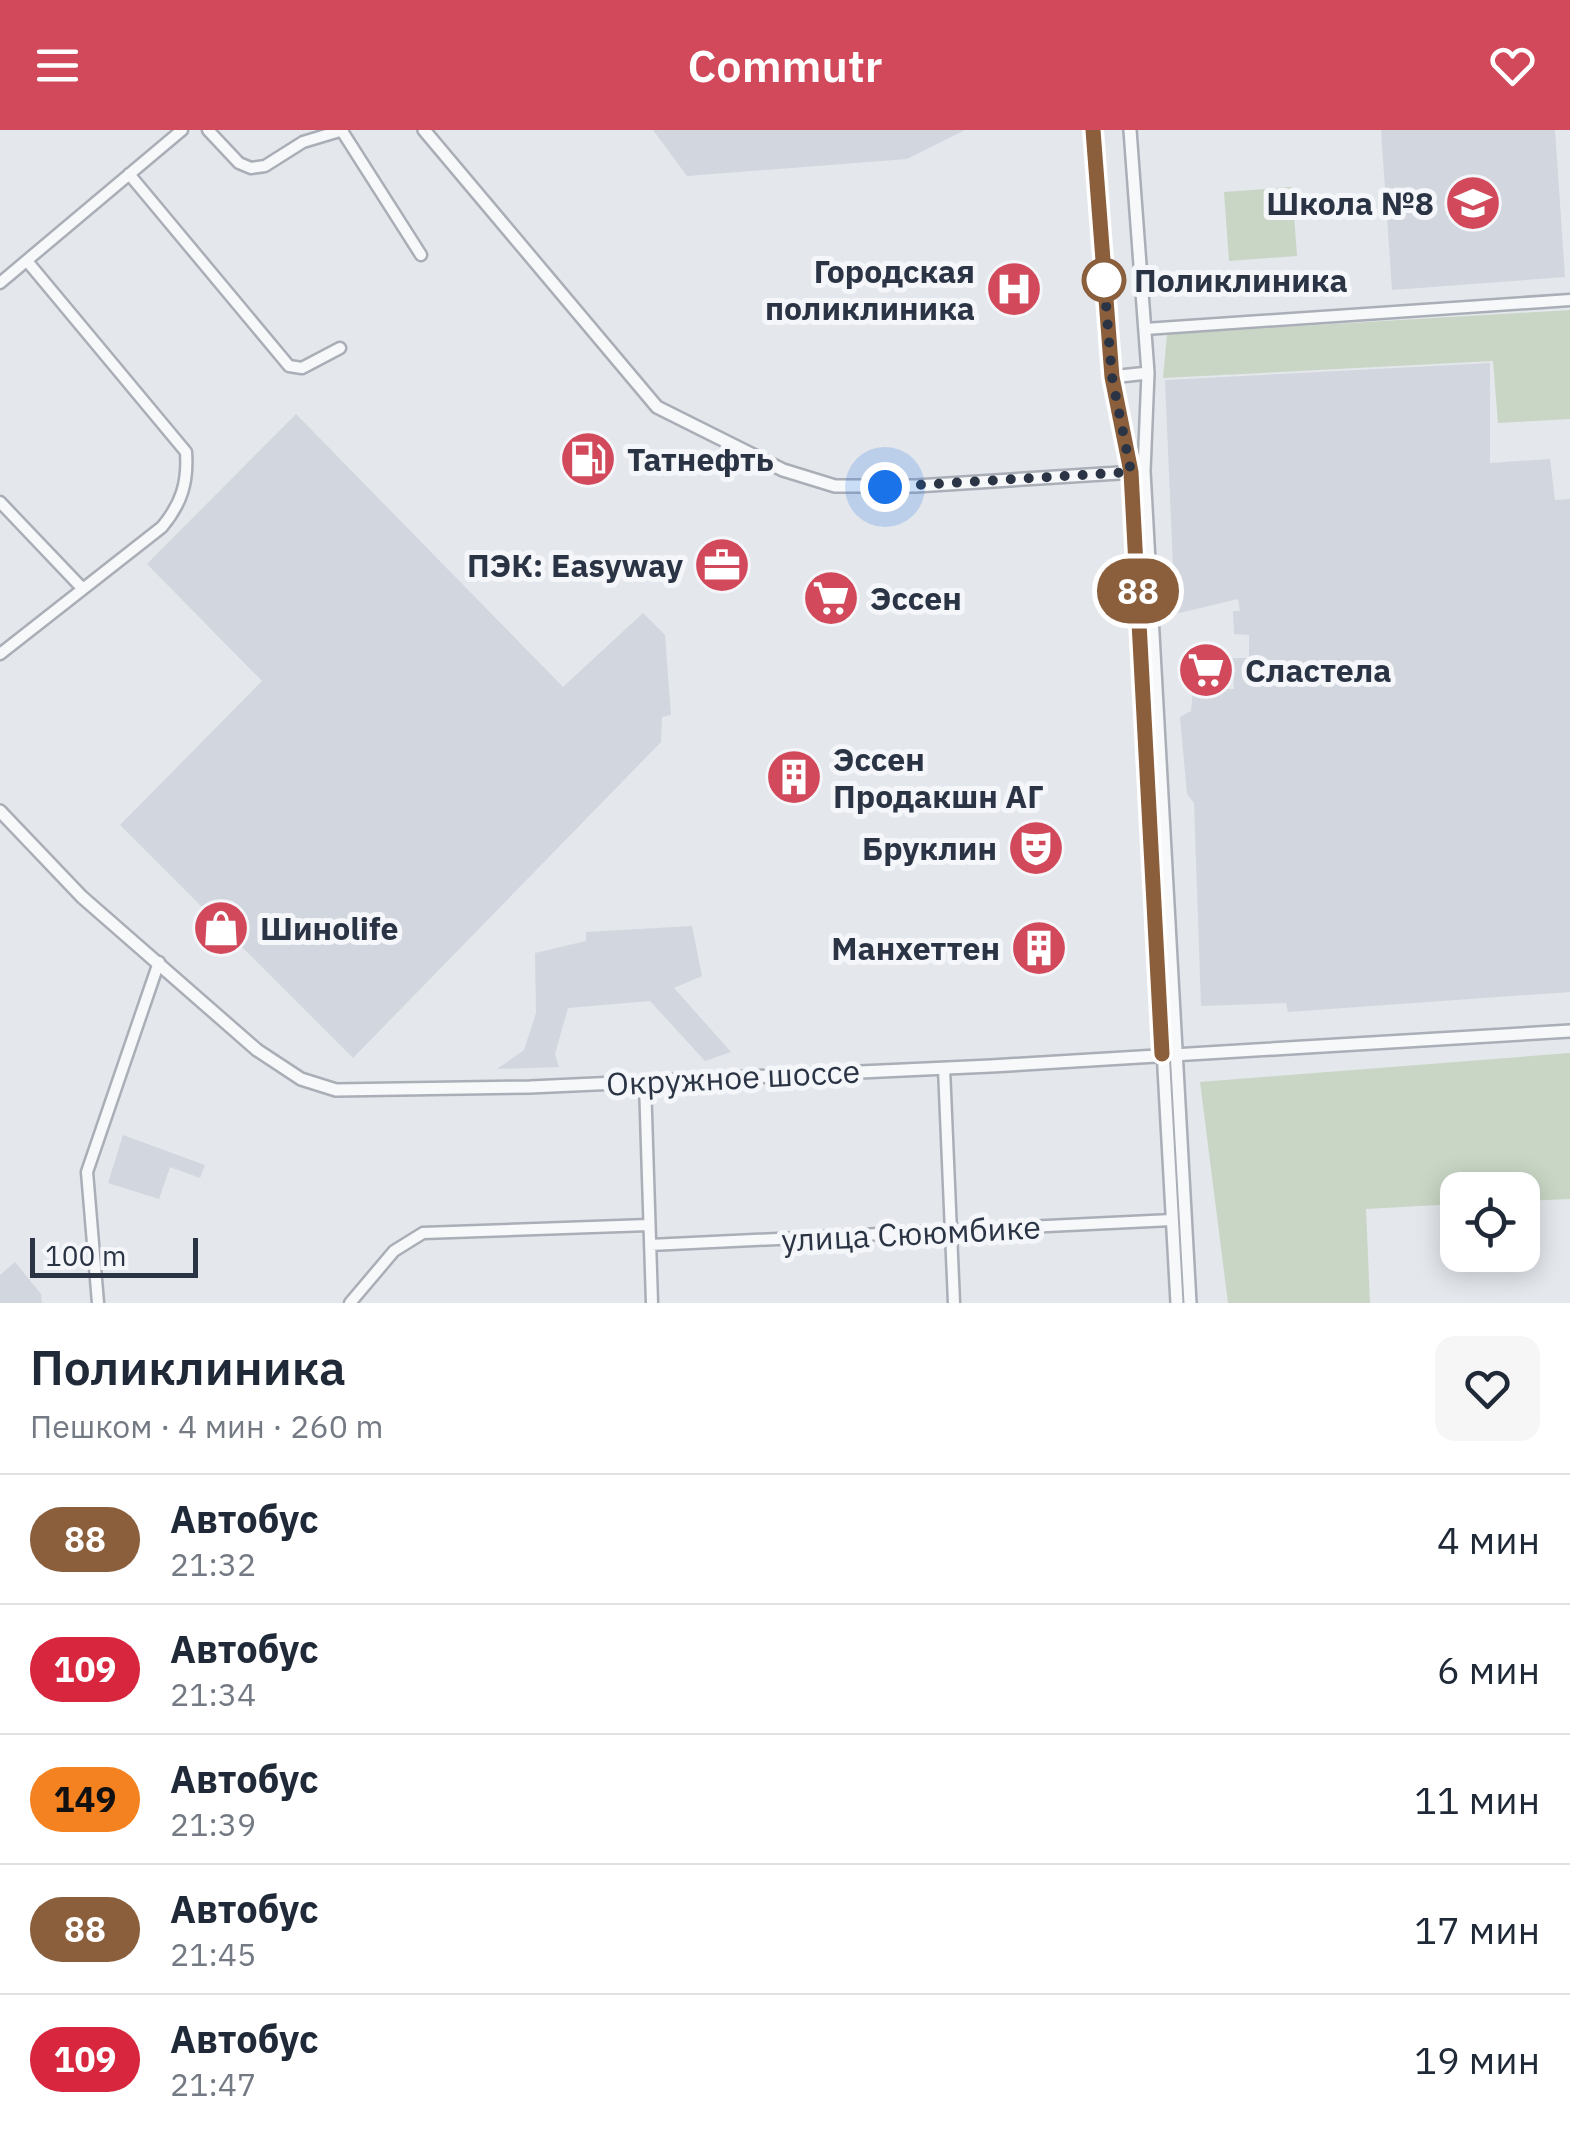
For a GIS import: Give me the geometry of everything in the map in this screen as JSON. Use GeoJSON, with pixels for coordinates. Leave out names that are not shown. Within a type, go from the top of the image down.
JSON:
{"type":"FeatureCollection","features":[{"type":"Feature","properties":{"kind":"street"},"geometry":{"type":"LineString","coordinates":[[0,282],[182,130]]}},
{"type":"Feature","properties":{"kind":"street"},"geometry":{"type":"LineString","coordinates":[[208,130],[239,163],[251,168],[265,166],[303,142],[343,131],[420,256]]}},
{"type":"Feature","properties":{"kind":"street"},"geometry":{"type":"LineString","coordinates":[[424,130],[648,396],[684,423],[783,470],[835,486],[1138,472]]}},
{"type":"Feature","properties":{"kind":"street"},"geometry":{"type":"LineString","coordinates":[[1093,130],[1112,377],[1138,472]]}},
{"type":"Feature","properties":{"kind":"street"},"geometry":{"type":"LineString","coordinates":[[1130,130],[1148,373],[1138,472],[1169,1054],[1190,1303]]}},
{"type":"Feature","properties":{"kind":"street"},"geometry":{"type":"LineString","coordinates":[[130,175],[290,366],[302,368],[340,348]]}},
{"type":"Feature","properties":{"kind":"street"},"geometry":{"type":"LineString","coordinates":[[0,654],[173,514],[186,486],[186,452],[27,260]]}},
{"type":"Feature","properties":{"kind":"street"},"geometry":{"type":"LineString","coordinates":[[1145,330],[1570,300]]}},
{"type":"Feature","properties":{"kind":"street"},"geometry":{"type":"LineString","coordinates":[[1112,377],[1148,373]]}},
{"type":"Feature","properties":{"kind":"street"},"geometry":{"type":"LineString","coordinates":[[0,502],[81,587]]}},
{"type":"Feature","properties":{"kind":"street","name":"Окружное шоссе"},"geometry":{"type":"LineString","coordinates":[[0,812],[82,898],[256,1050],[301,1080],[321,1086],[397,1092],[645,1082],[1570,1031]]}},
{"type":"Feature","properties":{"kind":"street"},"geometry":{"type":"LineString","coordinates":[[98,1303],[86,1172],[159,962]]}},
{"type":"Feature","properties":{"kind":"street"},"geometry":{"type":"LineString","coordinates":[[1169,1054],[1177,1303]]}},
{"type":"Feature","properties":{"kind":"street"},"geometry":{"type":"LineString","coordinates":[[944,1068],[954,1303]]}},
{"type":"Feature","properties":{"kind":"street"},"geometry":{"type":"LineString","coordinates":[[645,1082],[652,1303]]}},
{"type":"Feature","properties":{"kind":"street","name":"улица Сююмбике"},"geometry":{"type":"LineString","coordinates":[[650,1245],[1172,1220]]}},
{"type":"Feature","properties":{"kind":"street"},"geometry":{"type":"LineString","coordinates":[[350,1303],[394,1250],[423,1233],[648,1225]]}},
{"type":"Feature","properties":{"kind":"shaded area"},"geometry":{"type":"Polygon","coordinates":[[[653,130],[965,130],[907,159],[687,176],[653,130]]]}},
{"type":"Feature","properties":{"kind":"shaded area","name":"Школа №8"},"geometry":{"type":"Polygon","coordinates":[[[1381,130],[1555,130],[1565,277],[1392,290],[1381,130]]]}},
{"type":"Feature","properties":{"kind":"shaded area"},"geometry":{"type":"Polygon","coordinates":[[[1490,363],[1490,463],[1550,459],[1555,500],[1570,499],[1570,992],[1288,1012],[1286,1003],[1201,1006],[1194,803],[1187,794],[1180,717],[1191,711],[1193,690],[1234,689],[1232,658],[1249,658],[1249,635],[1234,634],[1233,611],[1240,611],[1238,599],[1175,614],[1165,380],[1490,363]]]}},
{"type":"Feature","properties":{"kind":"shaded area"},"geometry":{"type":"Polygon","coordinates":[[[296,414],[563,687],[643,613],[665,635],[671,715],[662,717],[661,742],[353,1058],[120,825],[262,681],[147,564],[296,414]]]}},
{"type":"Feature","properties":{"kind":"shaded area"},"geometry":{"type":"Polygon","coordinates":[[[692,926],[702,976],[674,988],[731,1052],[705,1061],[650,1001],[568,1008],[555,1054],[559,1067],[497,1069],[524,1050],[536,1013],[535,953],[586,941],[586,932],[692,926]]]}},
{"type":"Feature","properties":{"kind":"shaded area"},"geometry":{"type":"Polygon","coordinates":[[[123,1135],[205,1165],[200,1178],[170,1167],[159,1199],[108,1183],[123,1135]]]}},
{"type":"Feature","properties":{"kind":"shaded area"},"geometry":{"type":"Polygon","coordinates":[[[15,1262],[41,1294],[42,1303],[0,1303],[0,1275],[15,1262]]]}},
{"type":"Feature","properties":{"kind":"green space"},"geometry":{"type":"Polygon","coordinates":[[[1292,187],[1297,256],[1229,261],[1224,192],[1292,187]]]}},
{"type":"Feature","properties":{"kind":"green space"},"geometry":{"type":"Polygon","coordinates":[[[1570,310],[1570,419],[1498,423],[1493,361],[1163,378],[1167,334],[1570,310]]]}},
{"type":"Feature","properties":{"kind":"green space"},"geometry":{"type":"Polygon","coordinates":[[[1570,1053],[1570,1199],[1540,1200],[1540,1172],[1440,1172],[1440,1205],[1366,1209],[1370,1303],[1228,1303],[1200,1082],[1570,1053]]]}},
{"type":"Feature","properties":{"kind":"bus line","name":"88"},"geometry":{"type":"LineString","coordinates":[[1093,130],[1112,377],[1131,472],[1162,1054]]}},
{"type":"Feature","properties":{"kind":"place","name":"Школа №8"},"geometry":{"type":"Point","coordinates":[1473,203]}},
{"type":"Feature","properties":{"kind":"place","name":"Поликлиника"},"geometry":{"type":"Point","coordinates":[1104,280]}},
{"type":"Feature","properties":{"kind":"place","name":"Городская поликлиника"},"geometry":{"type":"Point","coordinates":[1014,289]}},
{"type":"Feature","properties":{"kind":"place","name":"Татнефть"},"geometry":{"type":"Point","coordinates":[588,459]}},
{"type":"Feature","properties":{"kind":"place","name":"ПЭК: Easyway"},"geometry":{"type":"Point","coordinates":[722,565]}},
{"type":"Feature","properties":{"kind":"place","name":"Эссен"},"geometry":{"type":"Point","coordinates":[831,598]}},
{"type":"Feature","properties":{"kind":"place","name":"Сластела"},"geometry":{"type":"Point","coordinates":[1206,670]}},
{"type":"Feature","properties":{"kind":"place","name":"Эссен Продакшн АГ"},"geometry":{"type":"Point","coordinates":[794,777]}},
{"type":"Feature","properties":{"kind":"place","name":"Бруклин"},"geometry":{"type":"Point","coordinates":[1036,848]}},
{"type":"Feature","properties":{"kind":"place","name":"Шиноlife"},"geometry":{"type":"Point","coordinates":[221,928]}},
{"type":"Feature","properties":{"kind":"place","name":"Манхеттен"},"geometry":{"type":"Point","coordinates":[1039,948]}},
{"type":"Feature","properties":{"kind":"route"},"geometry":{"type":"LineString","coordinates":[[885,487],[1131,472],[1112,377],[1104,280]]}}]}
